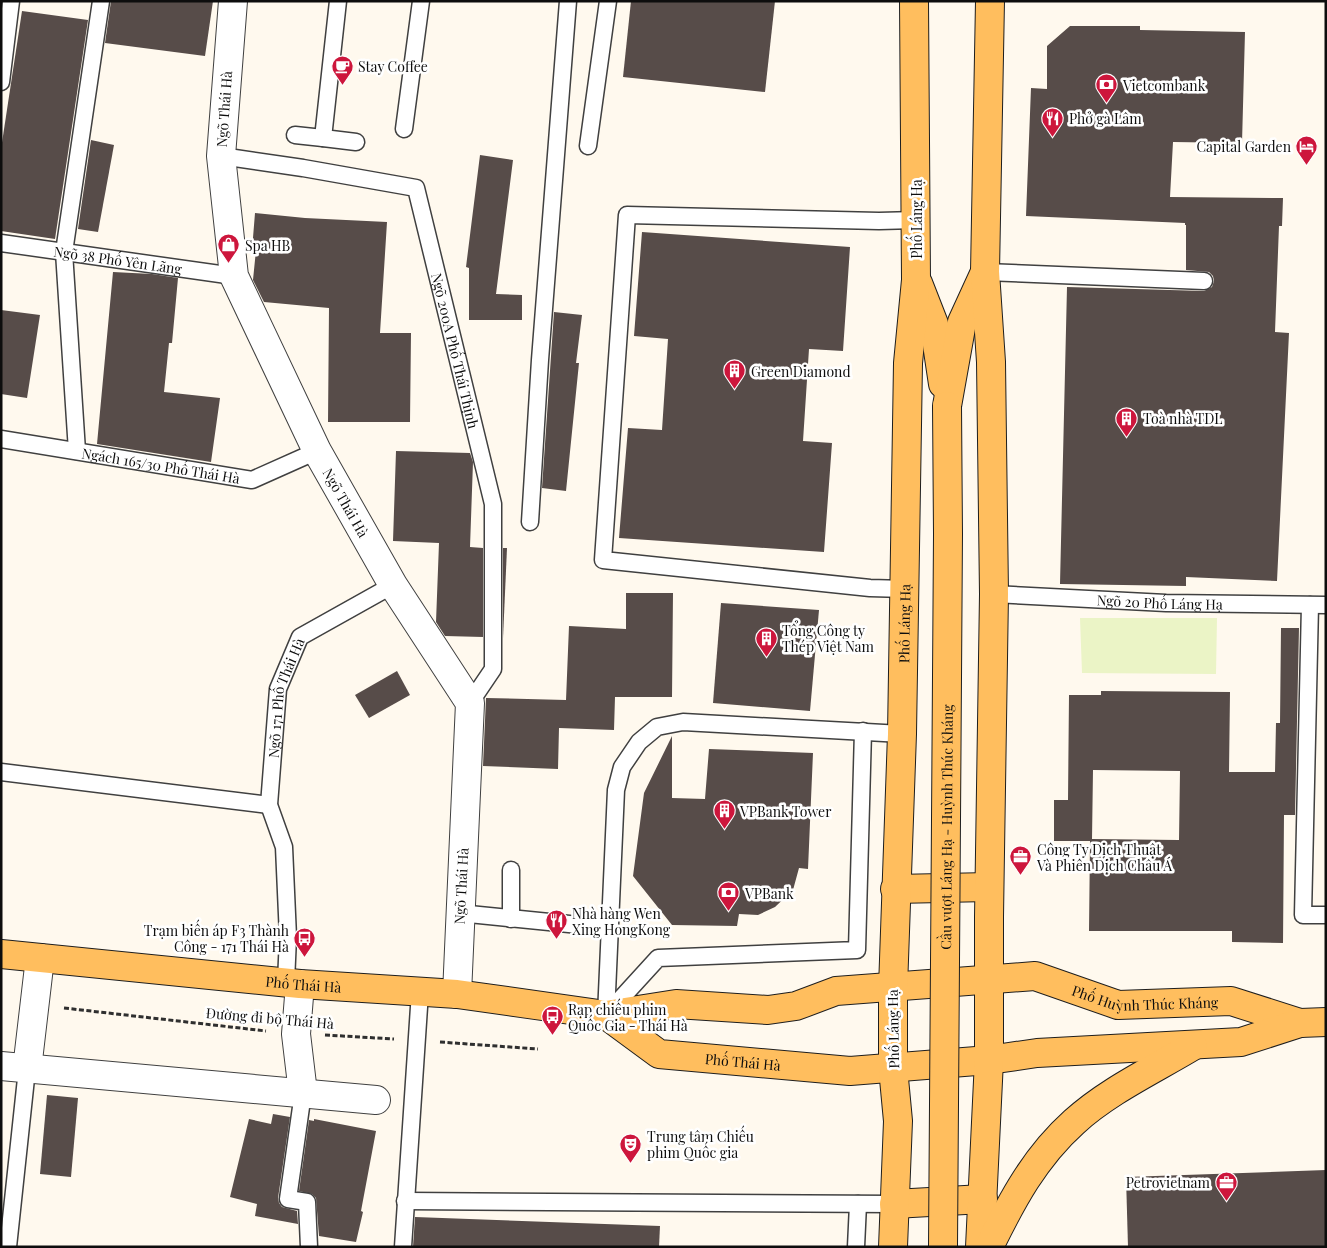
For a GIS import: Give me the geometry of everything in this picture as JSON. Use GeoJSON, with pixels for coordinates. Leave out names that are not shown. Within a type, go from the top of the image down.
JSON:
{"type":"FeatureCollection","features":[{"type":"Feature","properties":{"kind":"main road","name":"Phố Láng Hạ"},"geometry":{"type":"LineString","coordinates":[[893,1247],[898,1121],[893,1068],[895,889],[902,734],[908,363],[916,280],[914,1]]}},
{"type":"Feature","properties":{"kind":"main road"},"geometry":{"type":"LineString","coordinates":[[980,1247],[989,1060],[989,887],[994,594],[991,362],[985,272],[990,1]]}},
{"type":"Feature","properties":{"kind":"main road","name":"Cầu vượt Láng Hạ - Huỳnh Thúc Kháng"},"geometry":{"type":"LineString","coordinates":[[947,406],[962,322],[985,272]]}},
{"type":"Feature","properties":{"kind":"main road","name":"Cầu vượt Láng Hạ - Huỳnh Thúc Kháng"},"geometry":{"type":"LineString","coordinates":[[916,280],[934,324],[947,406],[948,534],[943,1247]]}},
{"type":"Feature","properties":{"kind":"main road"},"geometry":{"type":"LineString","coordinates":[[895,889],[989,887]]}},
{"type":"Feature","properties":{"kind":"main road","name":"Phố Thái Hà"},"geometry":{"type":"LineString","coordinates":[[1,954],[293,983],[457,994],[606,1015],[676,1004],[768,1010],[796,1006],[836,992],[893,988]]}},
{"type":"Feature","properties":{"kind":"main road","name":"Phố Huỳnh Thúc Kháng"},"geometry":{"type":"LineString","coordinates":[[893,988],[1035,976],[1118,1005],[1231,1002],[1313,1022]]}},
{"type":"Feature","properties":{"kind":"main road","name":"Phố Thái Hà"},"geometry":{"type":"LineString","coordinates":[[606,1015],[659,1054],[850,1071],[989,1060]]}},
{"type":"Feature","properties":{"kind":"main road","name":"Phố Huỳnh Thúc Kháng"},"geometry":{"type":"LineString","coordinates":[[989,1060],[1036,1053],[1241,1042],[1313,1022]]}},
{"type":"Feature","properties":{"kind":"main road"},"geometry":{"type":"LineString","coordinates":[[989,1247],[1013,1197],[1043,1155],[1074,1121],[1103,1099],[1196,1044]]}},
{"type":"Feature","properties":{"kind":"main road"},"geometry":{"type":"LineString","coordinates":[[894,1204],[983,1199]]}},
{"type":"Feature","properties":{"kind":"street","name":"Ngõ Thái Hà"},"geometry":{"type":"LineString","coordinates":[[232,1],[221,156],[234,276],[317,451],[393,585],[470,703],[459,913],[457,994]]}},
{"type":"Feature","properties":{"kind":"street"},"geometry":{"type":"LineString","coordinates":[[40,958],[35,1004],[14,1067],[376,1100]]}},
{"type":"Feature","properties":{"kind":"street"},"geometry":{"type":"LineString","coordinates":[[293,983],[296,1034],[303,1093]]}},
{"type":"Feature","properties":{"kind":"lane"},"geometry":{"type":"LineString","coordinates":[[1,82],[12,1]]}},
{"type":"Feature","properties":{"kind":"lane"},"geometry":{"type":"LineString","coordinates":[[77,452],[64,252],[100,1]]}},
{"type":"Feature","properties":{"kind":"lane"},"geometry":{"type":"LineString","coordinates":[[323,138],[338,1]]}},
{"type":"Feature","properties":{"kind":"lane"},"geometry":{"type":"LineString","coordinates":[[404,129],[421,1]]}},
{"type":"Feature","properties":{"kind":"lane"},"geometry":{"type":"LineString","coordinates":[[530,522],[540,360],[568,1]]}},
{"type":"Feature","properties":{"kind":"lane"},"geometry":{"type":"LineString","coordinates":[[588,146],[608,1]]}},
{"type":"Feature","properties":{"kind":"lane"},"geometry":{"type":"LineString","coordinates":[[295,135],[356,142]]}},
{"type":"Feature","properties":{"kind":"lane","name":"Ngõ 200A Phố Thái Thịnh"},"geometry":{"type":"LineString","coordinates":[[221,156],[416,188],[493,504],[493,670],[470,703]]}},
{"type":"Feature","properties":{"kind":"lane"},"geometry":{"type":"LineString","coordinates":[[905,589],[870,588],[603,560],[627,215],[879,221],[916,220]]}},
{"type":"Feature","properties":{"kind":"lane","name":"Ngõ 38 Phố Yên Lãng"},"geometry":{"type":"LineString","coordinates":[[1,243],[234,276]]}},
{"type":"Feature","properties":{"kind":"lane"},"geometry":{"type":"LineString","coordinates":[[985,272],[1204,281]]}},
{"type":"Feature","properties":{"kind":"lane","name":"Ngách 165/30 Phố Thái Hà"},"geometry":{"type":"LineString","coordinates":[[1,439],[252,480],[317,451]]}},
{"type":"Feature","properties":{"kind":"lane","name":"Ngõ 171 Phố Thái Hà"},"geometry":{"type":"LineString","coordinates":[[293,983],[288,937],[284,847],[268,805],[278,689],[300,637],[393,585]]}},
{"type":"Feature","properties":{"kind":"lane","name":"Ngõ 20 Phố Láng Hạ"},"geometry":{"type":"LineString","coordinates":[[994,594],[1166,602],[1318,605]]}},
{"type":"Feature","properties":{"kind":"lane"},"geometry":{"type":"LineString","coordinates":[[1318,605],[1303,916],[1326,915]]}},
{"type":"Feature","properties":{"kind":"lane"},"geometry":{"type":"LineString","coordinates":[[606,1015],[616,790],[622,767],[639,742],[657,727],[684,722],[902,734]]}},
{"type":"Feature","properties":{"kind":"lane"},"geometry":{"type":"LineString","coordinates":[[606,1015],[658,958],[857,950],[863,731]]}},
{"type":"Feature","properties":{"kind":"lane"},"geometry":{"type":"LineString","coordinates":[[1,772],[268,805]]}},
{"type":"Feature","properties":{"kind":"lane"},"geometry":{"type":"LineString","coordinates":[[511,870],[511,919]]}},
{"type":"Feature","properties":{"kind":"lane"},"geometry":{"type":"LineString","coordinates":[[459,913],[609,928]]}},
{"type":"Feature","properties":{"kind":"lane"},"geometry":{"type":"LineString","coordinates":[[403,1247],[420,992]]}},
{"type":"Feature","properties":{"kind":"lane"},"geometry":{"type":"LineString","coordinates":[[8,1247],[14,1067]]}},
{"type":"Feature","properties":{"kind":"lane"},"geometry":{"type":"LineString","coordinates":[[303,1093],[288,1200],[308,1202],[309,1247]]}},
{"type":"Feature","properties":{"kind":"lane"},"geometry":{"type":"LineString","coordinates":[[405,1201],[894,1204]]}},
{"type":"Feature","properties":{"kind":"lane"},"geometry":{"type":"LineString","coordinates":[[856,1247],[858,1204]]}},
{"type":"Feature","properties":{"kind":"path","name":"Đường đi bộ Thái Hà"},"geometry":{"type":"LineString","coordinates":[[35,1004],[296,1034],[538,1049]]}},
{"type":"Feature","properties":{"kind":"green space"},"geometry":{"type":"Polygon","coordinates":[[[1080,618],[1217,618],[1216,674],[1082,673],[1080,618]]]}},
{"type":"Feature","properties":{"kind":"building"},"geometry":{"type":"Polygon","coordinates":[[[111,1],[213,1],[205,56],[105,43],[111,1]]]}},
{"type":"Feature","properties":{"kind":"building"},"geometry":{"type":"Polygon","coordinates":[[[631,1],[775,1],[765,92],[623,77],[631,1]]]}},
{"type":"Feature","properties":{"kind":"building"},"geometry":{"type":"Polygon","coordinates":[[[22,11],[88,20],[55,239],[1,231],[1,149],[22,11]]]}},
{"type":"Feature","properties":{"kind":"building"},"geometry":{"type":"Polygon","coordinates":[[[1070,26],[1140,26],[1140,30],[1245,32],[1242,143],[1173,142],[1170,197],[1283,198],[1282,226],[1279,226],[1275,332],[1289,333],[1277,581],[1186,577],[1186,586],[1060,584],[1067,287],[1204,291],[1212,287],[1214,281],[1213,276],[1209,272],[1186,270],[1185,223],[1026,216],[1031,88],[1047,89],[1047,46],[1070,26]]]}},
{"type":"Feature","properties":{"kind":"building"},"geometry":{"type":"Polygon","coordinates":[[[91,140],[114,145],[98,232],[78,229],[91,140]]]}},
{"type":"Feature","properties":{"kind":"building"},"geometry":{"type":"Polygon","coordinates":[[[480,155],[513,160],[496,294],[522,295],[522,320],[469,320],[469,268],[466,267],[480,155]]]}},
{"type":"Feature","properties":{"kind":"building"},"geometry":{"type":"Polygon","coordinates":[[[255,213],[305,218],[387,222],[380,333],[411,333],[410,422],[328,422],[329,308],[264,302],[253,280],[256,250],[252,250],[255,213]]]}},
{"type":"Feature","properties":{"kind":"building","name":"Green Diamond"},"geometry":{"type":"Polygon","coordinates":[[[642,232],[850,247],[843,351],[809,349],[803,441],[832,443],[824,552],[619,538],[628,428],[662,430],[668,339],[634,336],[642,232]]]}},
{"type":"Feature","properties":{"kind":"building"},"geometry":{"type":"Polygon","coordinates":[[[113,272],[152,274],[178,278],[172,343],[169,343],[164,392],[220,398],[211,462],[97,444],[113,272]]]}},
{"type":"Feature","properties":{"kind":"building"},"geometry":{"type":"Polygon","coordinates":[[[1,310],[40,315],[27,398],[1,394],[1,310]]]}},
{"type":"Feature","properties":{"kind":"building"},"geometry":{"type":"Polygon","coordinates":[[[554,312],[582,315],[576,363],[579,363],[566,491],[542,488],[554,312]]]}},
{"type":"Feature","properties":{"kind":"building"},"geometry":{"type":"Polygon","coordinates":[[[396,451],[470,453],[473,462],[470,547],[483,548],[483,637],[445,636],[436,622],[439,543],[393,541],[396,451]]]}},
{"type":"Feature","properties":{"kind":"building"},"geometry":{"type":"Polygon","coordinates":[[[503,548],[507,548],[503,638],[503,548]]]}},
{"type":"Feature","properties":{"kind":"building"},"geometry":{"type":"Polygon","coordinates":[[[626,593],[673,593],[672,697],[615,697],[614,730],[559,728],[558,769],[483,766],[486,698],[566,700],[569,626],[626,629],[626,593]]]}},
{"type":"Feature","properties":{"kind":"building","name":"Tổng Công ty Thép Việt Nam"},"geometry":{"type":"Polygon","coordinates":[[[721,603],[819,610],[810,711],[713,703],[721,603]]]}},
{"type":"Feature","properties":{"kind":"building"},"geometry":{"type":"Polygon","coordinates":[[[1281,628],[1299,628],[1295,815],[1284,815],[1283,943],[1232,942],[1232,931],[1089,931],[1090,841],[1054,841],[1054,800],[1068,800],[1069,695],[1101,695],[1101,691],[1230,692],[1229,772],[1275,772],[1276,723],[1280,723],[1281,628]],[[1093,770],[1092,839],[1179,840],[1180,771],[1093,770]]]}},
{"type":"Feature","properties":{"kind":"building"},"geometry":{"type":"Polygon","coordinates":[[[397,671],[410,695],[369,718],[355,695],[397,671]]]}},
{"type":"Feature","properties":{"kind":"building","name":"VPBank Tower"},"geometry":{"type":"Polygon","coordinates":[[[672,736],[672,798],[705,799],[709,749],[813,753],[808,869],[799,868],[793,890],[775,907],[758,915],[739,914],[737,926],[672,925],[633,876],[644,793],[672,736]]]}},
{"type":"Feature","properties":{"kind":"building"},"geometry":{"type":"Polygon","coordinates":[[[47,1095],[78,1098],[71,1177],[40,1174],[47,1095]]]}},
{"type":"Feature","properties":{"kind":"building"},"geometry":{"type":"Polygon","coordinates":[[[273,1114],[290,1117],[278,1198],[282,1207],[297,1211],[298,1224],[255,1216],[257,1204],[230,1197],[249,1119],[271,1124],[273,1114]]]}},
{"type":"Feature","properties":{"kind":"building"},"geometry":{"type":"Polygon","coordinates":[[[314,1119],[376,1131],[361,1211],[363,1212],[356,1242],[319,1236],[316,1198],[312,1194],[299,1191],[309,1120],[314,1121],[314,1119]]]}},
{"type":"Feature","properties":{"kind":"building","name":"Petrovietnam"},"geometry":{"type":"Polygon","coordinates":[[[1326,1170],[1326,1247],[1128,1247],[1126,1177],[1326,1170]]]}},
{"type":"Feature","properties":{"kind":"building"},"geometry":{"type":"Polygon","coordinates":[[[415,1217],[660,1226],[659,1247],[413,1247],[415,1217]]]}},
{"type":"Feature","properties":{"kind":"place","name":"Stay Coffee"},"geometry":{"type":"Point","coordinates":[342,85]}},
{"type":"Feature","properties":{"kind":"place","name":"Vietcombank"},"geometry":{"type":"Point","coordinates":[1107,104]}},
{"type":"Feature","properties":{"kind":"place","name":"Phở gà Lâm"},"geometry":{"type":"Point","coordinates":[1053,137]}},
{"type":"Feature","properties":{"kind":"place","name":"Capital Garden"},"geometry":{"type":"Point","coordinates":[1307,165]}},
{"type":"Feature","properties":{"kind":"place","name":"Spa HB"},"geometry":{"type":"Point","coordinates":[229,264]}},
{"type":"Feature","properties":{"kind":"place","name":"Green Diamond"},"geometry":{"type":"Point","coordinates":[735,390]}},
{"type":"Feature","properties":{"kind":"place","name":"Toà nhà TDL"},"geometry":{"type":"Point","coordinates":[1127,437]}},
{"type":"Feature","properties":{"kind":"place","name":"Tổng Công ty Thép Việt Nam"},"geometry":{"type":"Point","coordinates":[766,657]}},
{"type":"Feature","properties":{"kind":"place","name":"VPBank Tower"},"geometry":{"type":"Point","coordinates":[724,830]}},
{"type":"Feature","properties":{"kind":"place","name":"Công Ty Dịch Thuật Và Phiên Dịch Châu Á"},"geometry":{"type":"Point","coordinates":[1021,876]}},
{"type":"Feature","properties":{"kind":"place","name":"VPBank"},"geometry":{"type":"Point","coordinates":[729,912]}},
{"type":"Feature","properties":{"kind":"place","name":"Nhà hàng Wen Xing HongKong"},"geometry":{"type":"Point","coordinates":[556,940]}},
{"type":"Feature","properties":{"kind":"place","name":"Trạm biến áp F3 Thành Công - 171 Thái Hà"},"geometry":{"type":"Point","coordinates":[305,957]}},
{"type":"Feature","properties":{"kind":"place","name":"Rạp chiếu phim Quốc Gia - Thái Hà"},"geometry":{"type":"Point","coordinates":[552,1036]}},
{"type":"Feature","properties":{"kind":"place","name":"Trung tâm Chiếu phim Quốc gia"},"geometry":{"type":"Point","coordinates":[631,1163]}},
{"type":"Feature","properties":{"kind":"place","name":"Petrovietnam"},"geometry":{"type":"Point","coordinates":[1226,1201]}}]}
